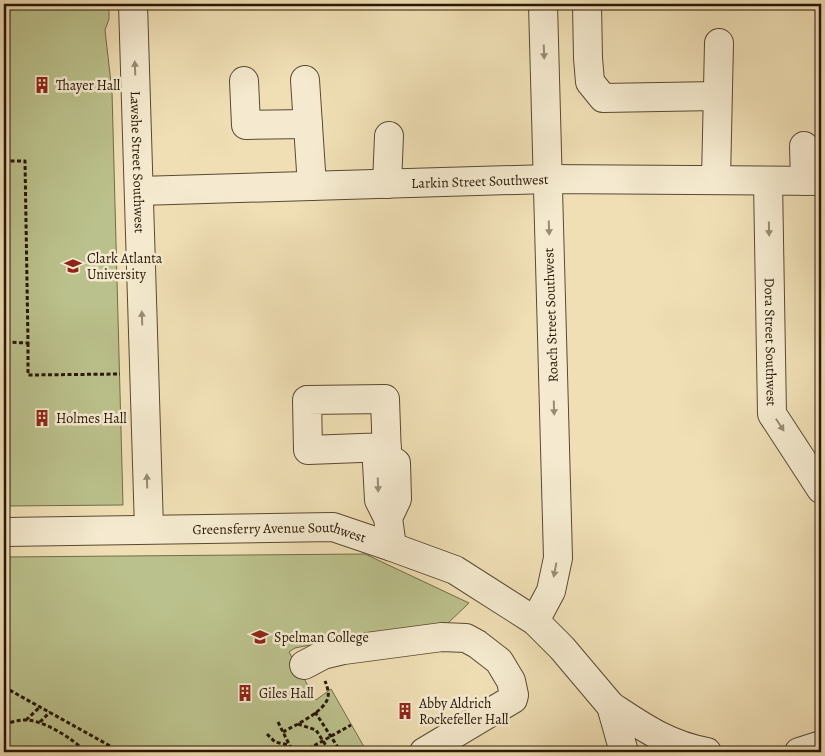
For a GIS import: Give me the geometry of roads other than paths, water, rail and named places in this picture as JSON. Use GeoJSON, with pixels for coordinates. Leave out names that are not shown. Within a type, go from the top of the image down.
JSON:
{"type":"FeatureCollection","features":[{"type":"Feature","properties":{"kind":"street","name":"Lawshe Street Southwest"},"geometry":{"type":"LineString","coordinates":[[133,4],[149,529]]}},
{"type":"Feature","properties":{"kind":"street","name":"Roach Street Southwest"},"geometry":{"type":"LineString","coordinates":[[535,621],[551,591],[558,558],[543,4]]}},
{"type":"Feature","properties":{"kind":"street"},"geometry":{"type":"LineString","coordinates":[[587,4],[590,82],[604,98],[718,96]]}},
{"type":"Feature","properties":{"kind":"street"},"geometry":{"type":"LineString","coordinates":[[716,180],[719,43]]}},
{"type":"Feature","properties":{"kind":"street"},"geometry":{"type":"LineString","coordinates":[[305,80],[312,186]]}},
{"type":"Feature","properties":{"kind":"street"},"geometry":{"type":"LineString","coordinates":[[244,81],[246,125],[308,124]]}},
{"type":"Feature","properties":{"kind":"street"},"geometry":{"type":"LineString","coordinates":[[387,184],[389,136]]}},
{"type":"Feature","properties":{"kind":"street"},"geometry":{"type":"LineString","coordinates":[[804,146],[813,181]]}},
{"type":"Feature","properties":{"kind":"street","name":"Larkin Street Southwest"},"geometry":{"type":"LineString","coordinates":[[139,192],[548,179],[813,181]]}},
{"type":"Feature","properties":{"kind":"street","name":"Dora Street Southwest"},"geometry":{"type":"LineString","coordinates":[[768,180],[772,414],[821,489]]}},
{"type":"Feature","properties":{"kind":"street"},"geometry":{"type":"LineString","coordinates":[[387,452],[396,463],[398,499],[388,518],[392,547]]}},
{"type":"Feature","properties":{"kind":"street","name":"Greensferry Avenue Southwest"},"geometry":{"type":"LineString","coordinates":[[4,532],[333,527],[455,570],[535,621],[562,648],[611,706]]}},
{"type":"Feature","properties":{"kind":"street"},"geometry":{"type":"LineString","coordinates":[[304,665],[323,655],[344,650],[442,637],[466,638],[477,644],[499,661],[511,681],[513,699],[424,752]]}},
{"type":"Feature","properties":{"kind":"street"},"geometry":{"type":"LineString","coordinates":[[611,706],[624,752]]}},
{"type":"Feature","properties":{"kind":"street"},"geometry":{"type":"LineString","coordinates":[[611,706],[656,736],[689,749],[707,752]]}},
{"type":"Feature","properties":{"kind":"street"},"geometry":{"type":"LineString","coordinates":[[799,752],[821,746]]}},
{"type":"Feature","properties":{"kind":"place","name":"Thayer Hall"},"geometry":{"type":"Point","coordinates":[42,85]}},
{"type":"Feature","properties":{"kind":"place","name":"Clark Atlanta University"},"geometry":{"type":"Point","coordinates":[73,266]}},
{"type":"Feature","properties":{"kind":"place","name":"Holmes Hall"},"geometry":{"type":"Point","coordinates":[42,418]}},
{"type":"Feature","properties":{"kind":"place","name":"Spelman College"},"geometry":{"type":"Point","coordinates":[260,637]}},
{"type":"Feature","properties":{"kind":"place","name":"Giles Hall"},"geometry":{"type":"Point","coordinates":[245,693]}},
{"type":"Feature","properties":{"kind":"place","name":"Abby Aldrich Rockefeller Hall"},"geometry":{"type":"Point","coordinates":[405,711]}}]}
